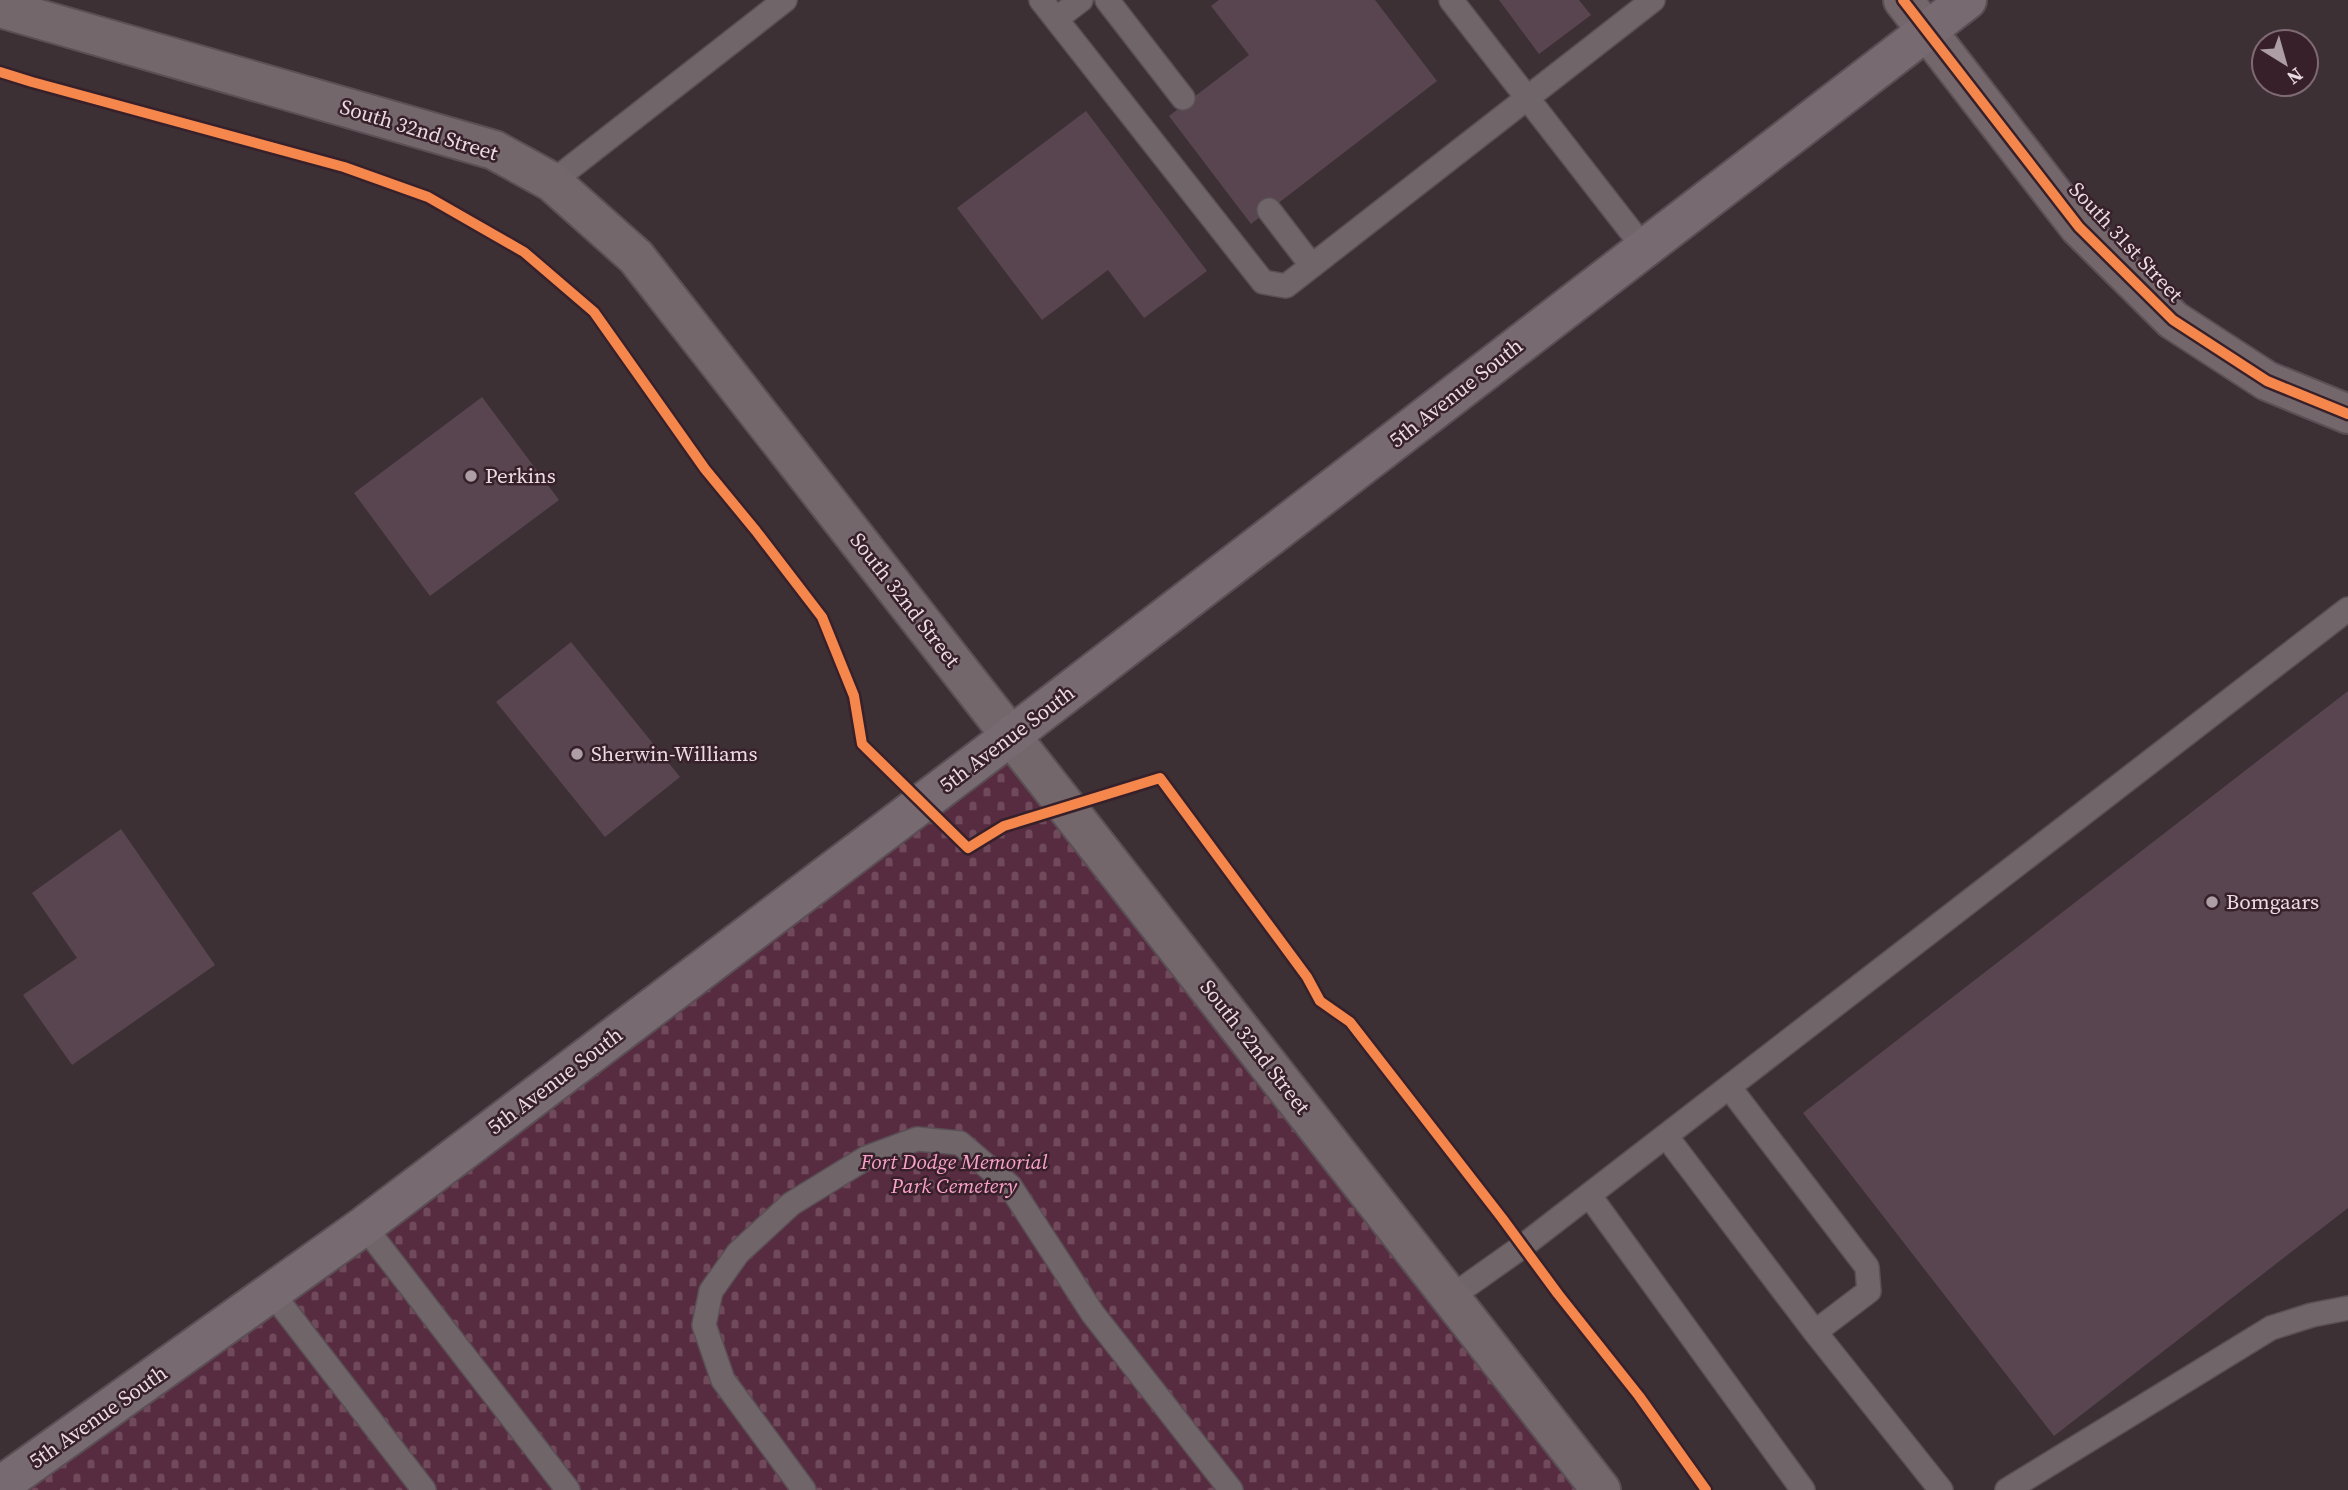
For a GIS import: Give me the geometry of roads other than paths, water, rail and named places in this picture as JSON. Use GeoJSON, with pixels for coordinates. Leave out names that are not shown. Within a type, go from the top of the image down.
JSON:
{"type":"FeatureCollection","features":[{"type":"Feature","properties":{"kind":"main road","name":"South 31st Street"},"geometry":{"type":"LineString","coordinates":[[1903,0],[2079,227],[2174,320],[2267,382],[2348,414]]}},
{"type":"Feature","properties":{"kind":"main road","name":"5th Avenue South"},"geometry":{"type":"LineString","coordinates":[[0,1486],[364,1226],[1012,735],[1967,0]]}},
{"type":"Feature","properties":{"kind":"main road","name":"South 32nd Street"},"geometry":{"type":"LineString","coordinates":[[0,8],[494,150],[552,182],[636,257],[1601,1490]]}},
{"type":"Feature","properties":{"kind":"lane"},"geometry":{"type":"LineString","coordinates":[[552,182],[785,0]]}},
{"type":"Feature","properties":{"kind":"lane"},"geometry":{"type":"LineString","coordinates":[[1041,0],[1263,282],[1286,286],[1653,0]]}},
{"type":"Feature","properties":{"kind":"lane"},"geometry":{"type":"LineString","coordinates":[[1056,19],[1081,0]]}},
{"type":"Feature","properties":{"kind":"lane"},"geometry":{"type":"LineString","coordinates":[[1107,0],[1183,98]]}},
{"type":"Feature","properties":{"kind":"lane"},"geometry":{"type":"LineString","coordinates":[[1451,0],[1644,248]]}},
{"type":"Feature","properties":{"kind":"lane"},"geometry":{"type":"LineString","coordinates":[[1269,210],[1312,266]]}},
{"type":"Feature","properties":{"kind":"lane"},"geometry":{"type":"LineString","coordinates":[[1451,1297],[1523,1246],[2348,609]]}},
{"type":"Feature","properties":{"kind":"lane"},"geometry":{"type":"LineString","coordinates":[[1729,1087],[1867,1267],[1869,1291],[1815,1332]]}},
{"type":"Feature","properties":{"kind":"lane"},"geometry":{"type":"LineString","coordinates":[[1666,1136],[1815,1332],[1941,1490]]}},
{"type":"Feature","properties":{"kind":"lane"},"geometry":{"type":"LineString","coordinates":[[804,1490],[723,1380],[704,1325],[711,1291],[738,1253],[791,1204],[866,1158],[917,1139],[960,1143],[1010,1186],[1093,1314],[1231,1490]]}},
{"type":"Feature","properties":{"kind":"lane"},"geometry":{"type":"LineString","coordinates":[[1589,1195],[1803,1490]]}},
{"type":"Feature","properties":{"kind":"lane"},"geometry":{"type":"LineString","coordinates":[[364,1226],[568,1490]]}},
{"type":"Feature","properties":{"kind":"lane"},"geometry":{"type":"LineString","coordinates":[[272,1293],[424,1490]]}},
{"type":"Feature","properties":{"kind":"lane"},"geometry":{"type":"LineString","coordinates":[[2007,1490],[2271,1328],[2312,1315],[2348,1308]]}},
{"type":"Feature","properties":{"kind":"place","name":"Perkins"},"geometry":{"type":"Point","coordinates":[471,476]}},
{"type":"Feature","properties":{"kind":"place","name":"Sherwin-Williams"},"geometry":{"type":"Point","coordinates":[577,754]}},
{"type":"Feature","properties":{"kind":"place","name":"Bomgaars"},"geometry":{"type":"Point","coordinates":[2212,902]}},
{"type":"Feature","properties":{"kind":"park label","name":"Fort Dodge Memorial Park Cemetery"},"geometry":{"type":"Point","coordinates":[954,1174]}}]}
